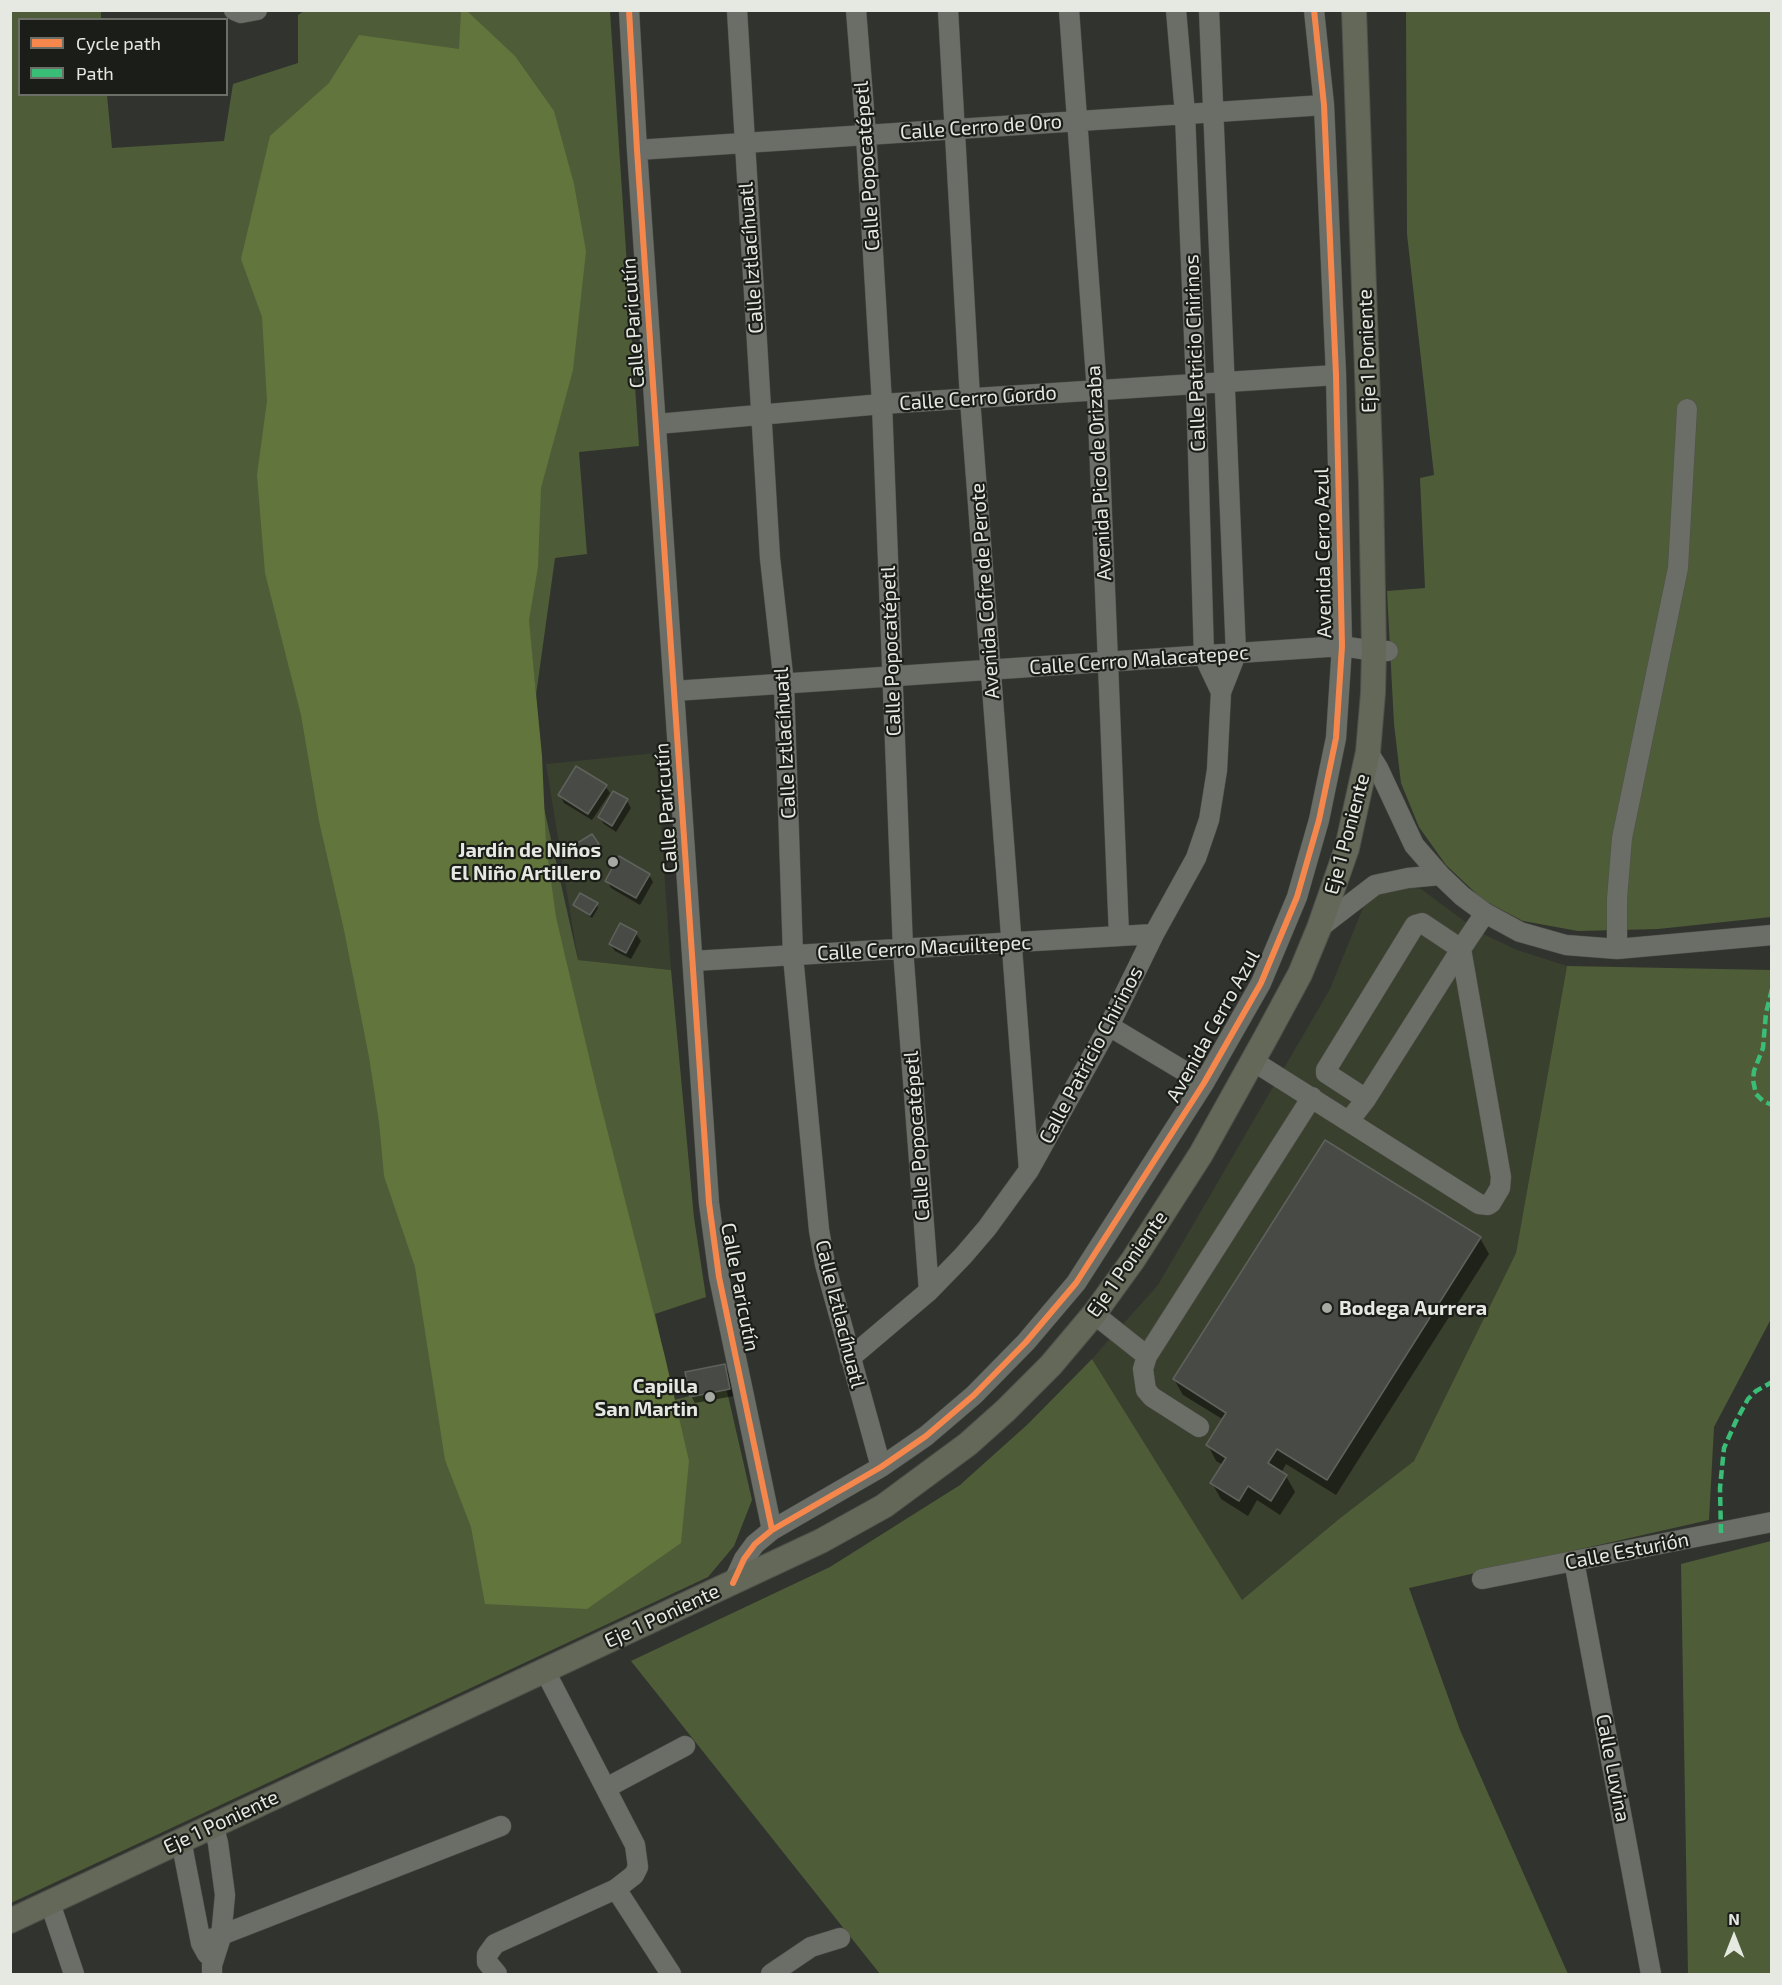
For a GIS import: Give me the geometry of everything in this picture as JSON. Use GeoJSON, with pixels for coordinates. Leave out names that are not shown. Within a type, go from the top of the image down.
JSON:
{"type":"FeatureCollection","features":[{"type":"Feature","properties":{"kind":"main road","name":"Eje 1 Poniente"},"geometry":{"type":"LineString","coordinates":[[10,1922],[733,1583],[821,1541],[884,1506],[968,1444],[1051,1365],[1094,1314],[1133,1260],[1201,1154],[1300,974],[1347,848],[1368,752],[1373,693],[1381,651],[1370,471],[1354,10]]}},
{"type":"Feature","properties":{"kind":"street"},"geometry":{"type":"LineString","coordinates":[[234,10],[241,13],[257,10]]}},
{"type":"Feature","properties":{"kind":"street","name":"Calle Paricutín"},"geometry":{"type":"LineString","coordinates":[[629,10],[709,1203],[713,1242],[772,1530]]}},
{"type":"Feature","properties":{"kind":"street","name":"Calle Iztlacíhuatl"},"geometry":{"type":"LineString","coordinates":[[737,10],[743,143],[770,558],[784,684],[793,956],[819,1230],[825,1264],[881,1467]]}},
{"type":"Feature","properties":{"kind":"street","name":"Calle Popocatépetl"},"geometry":{"type":"LineString","coordinates":[[856,10],[882,404],[903,949],[929,1291]]}},
{"type":"Feature","properties":{"kind":"street","name":"Avenida Cofre de Perote"},"geometry":{"type":"LineString","coordinates":[[948,10],[970,399],[1029,1170]]}},
{"type":"Feature","properties":{"kind":"street","name":"Avenida Pico de Orizaba"},"geometry":{"type":"LineString","coordinates":[[1069,10],[1097,391],[1119,936]]}},
{"type":"Feature","properties":{"kind":"street","name":"Calle Patricio Chirinos"},"geometry":{"type":"LineString","coordinates":[[1176,10],[1185,114],[1204,656],[1221,692]]}},
{"type":"Feature","properties":{"kind":"street","name":"Calle Patricio Chirinos"},"geometry":{"type":"LineString","coordinates":[[850,1358],[929,1291],[963,1256],[987,1228],[1029,1170],[1109,1026],[1154,934],[1196,858],[1209,820],[1217,770],[1221,692],[1236,654],[1209,10]]}},
{"type":"Feature","properties":{"kind":"street","name":"Avenida Cerro Azul"},"geometry":{"type":"LineString","coordinates":[[772,1530],[881,1467],[926,1436],[974,1395],[1026,1342],[1062,1300],[1076,1283],[1204,1083],[1261,983],[1297,897],[1319,820],[1336,738],[1342,646],[1335,375],[1324,105],[1314,10]]}},
{"type":"Feature","properties":{"kind":"street","name":"Calle Cerro de Oro"},"geometry":{"type":"LineString","coordinates":[[637,150],[1324,105]]}},
{"type":"Feature","properties":{"kind":"street"},"geometry":{"type":"LineString","coordinates":[[1190,241],[1219,239]]}},
{"type":"Feature","properties":{"kind":"street","name":"Calle Cerro Gordo"},"geometry":{"type":"LineString","coordinates":[[657,424],[882,404],[1335,375]]}},
{"type":"Feature","properties":{"kind":"street"},"geometry":{"type":"LineString","coordinates":[[1617,949],[1617,899],[1622,838],[1678,568],[1688,409]]}},
{"type":"Feature","properties":{"kind":"street","name":"Calle Cerro Malacatepec"},"geometry":{"type":"LineString","coordinates":[[674,691],[1342,646],[1381,651]]}},
{"type":"Feature","properties":{"kind":"street"},"geometry":{"type":"LineString","coordinates":[[1368,752],[1414,844],[1440,875],[1462,896],[1485,913],[1520,932],[1566,945],[1617,949],[1772,935]]}},
{"type":"Feature","properties":{"kind":"street"},"geometry":{"type":"LineString","coordinates":[[1319,928],[1375,885],[1408,878],[1440,875]]}},
{"type":"Feature","properties":{"kind":"street"},"geometry":{"type":"LineString","coordinates":[[1349,1120],[1365,1099],[1485,913]]}},
{"type":"Feature","properties":{"kind":"street"},"geometry":{"type":"LineString","coordinates":[[1253,1061],[1479,1204],[1491,1203],[1500,1188],[1501,1177],[1461,949],[1422,923],[1415,925],[1326,1070],[1365,1099]]}},
{"type":"Feature","properties":{"kind":"street","name":"Calle Cerro Macuiltepec"},"geometry":{"type":"LineString","coordinates":[[693,962],[1154,934]]}},
{"type":"Feature","properties":{"kind":"street"},"geometry":{"type":"LineString","coordinates":[[1109,1026],[1204,1083]]}},
{"type":"Feature","properties":{"kind":"street"},"geometry":{"type":"LineString","coordinates":[[1199,1427],[1152,1398],[1146,1390],[1143,1369],[1147,1356],[1312,1097]]}},
{"type":"Feature","properties":{"kind":"street"},"geometry":{"type":"LineString","coordinates":[[1094,1314],[1147,1356]]}},
{"type":"Feature","properties":{"kind":"street","name":"Calle Esturión"},"geometry":{"type":"LineString","coordinates":[[1482,1580],[1772,1522]]}},
{"type":"Feature","properties":{"kind":"street"},"geometry":{"type":"LineString","coordinates":[[733,1583],[749,1552],[772,1530]]}},
{"type":"Feature","properties":{"kind":"street","name":"Calle Luvina"},"geometry":{"type":"LineString","coordinates":[[1574,1561],[1651,1974]]}},
{"type":"Feature","properties":{"kind":"street"},"geometry":{"type":"LineString","coordinates":[[497,1974],[487,1962],[487,1955],[495,1944],[616,1889],[634,1875],[638,1867],[635,1845],[545,1671]]}},
{"type":"Feature","properties":{"kind":"street"},"geometry":{"type":"LineString","coordinates":[[606,1788],[685,1746]]}},
{"type":"Feature","properties":{"kind":"street"},"geometry":{"type":"LineString","coordinates":[[212,1970],[221,1937],[225,1895],[218,1843],[213,1825]]}},
{"type":"Feature","properties":{"kind":"street"},"geometry":{"type":"LineString","coordinates":[[201,1943],[501,1826]]}},
{"type":"Feature","properties":{"kind":"street"},"geometry":{"type":"LineString","coordinates":[[182,1840],[201,1943],[212,1970]]}},
{"type":"Feature","properties":{"kind":"street"},"geometry":{"type":"LineString","coordinates":[[616,1889],[671,1974]]}},
{"type":"Feature","properties":{"kind":"street"},"geometry":{"type":"LineString","coordinates":[[50,1903],[74,1974]]}},
{"type":"Feature","properties":{"kind":"street"},"geometry":{"type":"LineString","coordinates":[[771,1974],[811,1947],[840,1938]]}},
{"type":"Feature","properties":{"kind":"shaded area"},"geometry":{"type":"Polygon","coordinates":[[[10,11],[101,11],[101,18],[18,18],[18,96],[107,96],[112,148],[224,141],[233,84],[298,63],[298,15],[304,11],[610,11],[639,446],[579,452],[587,554],[555,558],[536,695],[529,625],[516,683],[578,960],[671,970],[694,1218],[706,1297],[655,1314],[674,1400],[726,1387],[752,1500],[734,1546],[708,1577],[11,1903],[10,11]]]}},
{"type":"Feature","properties":{"kind":"shaded area"},"geometry":{"type":"Polygon","coordinates":[[[461,11],[467,11],[515,56],[554,111],[574,184],[586,251],[573,370],[541,488],[538,567],[529,620],[542,756],[546,845],[556,917],[689,1461],[681,1543],[587,1609],[485,1604],[471,1527],[445,1460],[415,1267],[384,1176],[369,1057],[344,930],[319,821],[301,715],[265,573],[257,475],[267,401],[262,317],[241,259],[270,136],[329,83],[359,35],[459,49],[461,11]]]}},
{"type":"Feature","properties":{"kind":"shaded area"},"geometry":{"type":"Polygon","coordinates":[[[1406,11],[1771,11],[1771,917],[1658,929],[1578,931],[1523,921],[1483,900],[1446,865],[1419,827],[1401,783],[1394,724],[1387,591],[1425,588],[1420,478],[1434,475],[1407,234],[1406,11]]]}},
{"type":"Feature","properties":{"kind":"shaded area","name":"Jardín de Niños El Niño Artillero"},"geometry":{"type":"Polygon","coordinates":[[[656,753],[671,970],[578,960],[546,764],[656,753]]]}},
{"type":"Feature","properties":{"kind":"shaded area"},"geometry":{"type":"Polygon","coordinates":[[[1397,885],[1421,889],[1479,932],[1517,950],[1567,966],[1516,1253],[1414,1461],[1339,1519],[1242,1600],[1092,1359],[1158,1285],[1330,989],[1363,908],[1377,892],[1397,885]]]}},
{"type":"Feature","properties":{"kind":"shaded area"},"geometry":{"type":"Polygon","coordinates":[[[1567,966],[1771,970],[1771,1319],[1714,1427],[1709,1520],[1409,1588],[1460,1730],[1568,1974],[880,1974],[631,1661],[830,1567],[960,1485],[1028,1424],[1092,1359],[1242,1600],[1339,1519],[1414,1461],[1516,1253],[1567,966]]]}},
{"type":"Feature","properties":{"kind":"shaded area"},"geometry":{"type":"Polygon","coordinates":[[[1771,1541],[1771,1974],[1688,1974],[1681,1564],[1771,1541]]]}},
{"type":"Feature","properties":{"kind":"building"},"geometry":{"type":"Polygon","coordinates":[[[576,766],[607,785],[588,814],[558,795],[576,766]]]}},
{"type":"Feature","properties":{"kind":"building"},"geometry":{"type":"Polygon","coordinates":[[[613,791],[628,799],[612,826],[598,817],[613,791]]]}},
{"type":"Feature","properties":{"kind":"building"},"geometry":{"type":"Polygon","coordinates":[[[592,834],[599,844],[581,855],[574,845],[592,834]]]}},
{"type":"Feature","properties":{"kind":"building"},"geometry":{"type":"Polygon","coordinates":[[[619,856],[650,874],[636,898],[605,881],[619,856]]]}},
{"type":"Feature","properties":{"kind":"building"},"geometry":{"type":"Polygon","coordinates":[[[580,893],[598,903],[590,915],[573,905],[580,893]]]}},
{"type":"Feature","properties":{"kind":"building"},"geometry":{"type":"Polygon","coordinates":[[[620,923],[637,932],[626,953],[609,944],[620,923]]]}},
{"type":"Feature","properties":{"kind":"building","name":"Bodega Aurrera"},"geometry":{"type":"Polygon","coordinates":[[[1325,1140],[1481,1237],[1327,1480],[1277,1449],[1268,1463],[1287,1475],[1271,1501],[1248,1486],[1239,1501],[1210,1483],[1226,1458],[1206,1445],[1226,1413],[1173,1379],[1325,1140]]]}},
{"type":"Feature","properties":{"kind":"building"},"geometry":{"type":"Polygon","coordinates":[[[725,1364],[730,1389],[690,1397],[685,1372],[725,1364]]]}},
{"type":"Feature","properties":{"kind":"marked path"},"geometry":{"type":"LineString","coordinates":[[1772,989],[1766,1013],[1763,1048],[1753,1080],[1756,1094],[1763,1101],[1772,1105]]}},
{"type":"Feature","properties":{"kind":"marked path"},"geometry":{"type":"LineString","coordinates":[[1721,1533],[1720,1488],[1724,1448],[1748,1399],[1756,1391],[1772,1382]]}},
{"type":"Feature","properties":{"kind":"cycle path"},"geometry":{"type":"LineString","coordinates":[[629,10],[709,1203],[719,1277],[772,1530],[755,1544],[744,1559],[733,1583]]}},
{"type":"Feature","properties":{"kind":"cycle path"},"geometry":{"type":"LineString","coordinates":[[772,1530],[881,1467],[926,1436],[974,1395],[1026,1342],[1076,1283],[1204,1083],[1261,983],[1297,897],[1319,820],[1336,738],[1342,646],[1336,375],[1324,105],[1314,10]]}},
{"type":"Feature","properties":{"kind":"place","name":"Jardín de Niños El Niño Artillero"},"geometry":{"type":"Point","coordinates":[613,862]}},
{"type":"Feature","properties":{"kind":"place","name":"Bodega Aurrera"},"geometry":{"type":"Point","coordinates":[1327,1308]}},
{"type":"Feature","properties":{"kind":"place","name":"Capilla San Martin"},"geometry":{"type":"Point","coordinates":[710,1397]}}]}
